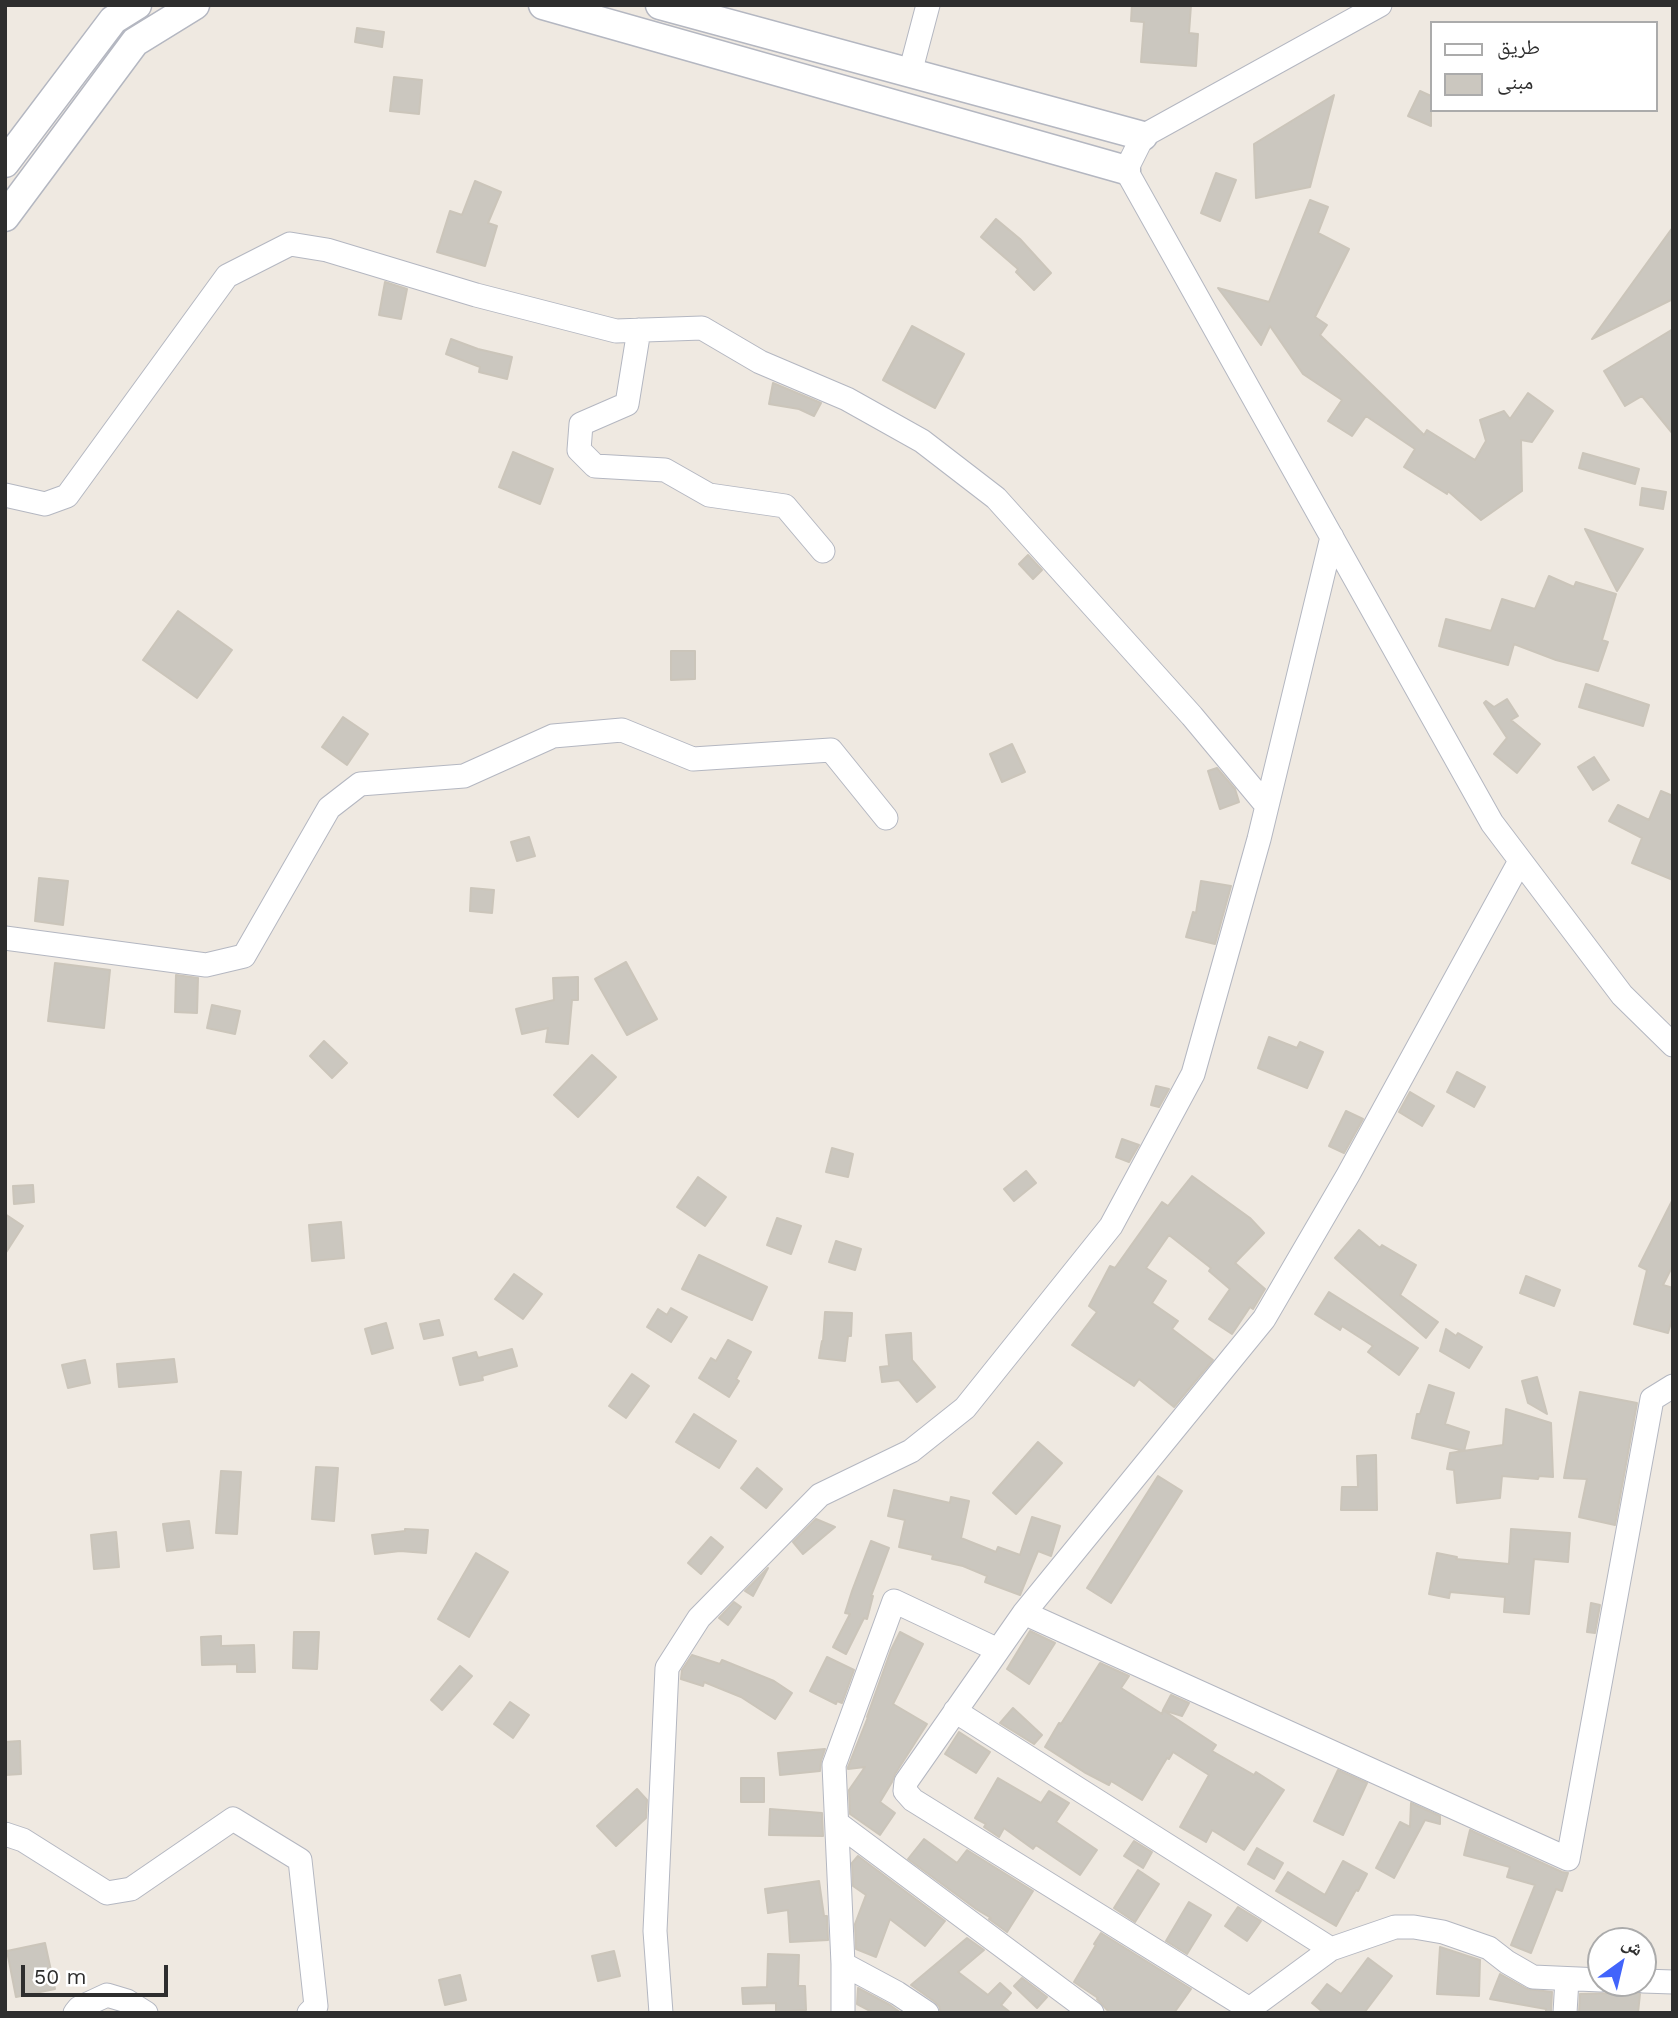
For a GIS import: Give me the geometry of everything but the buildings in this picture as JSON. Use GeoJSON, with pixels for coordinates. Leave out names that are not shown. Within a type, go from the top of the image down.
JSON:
{"type":"FeatureCollection","features":[{"type":"Feature","properties":{"kind":"street"},"geometry":{"type":"LineString","coordinates":[[5,163],[113,20],[137,5]]}},
{"type":"Feature","properties":{"kind":"street"},"geometry":{"type":"LineString","coordinates":[[5,217],[135,42],[195,5]]}},
{"type":"Feature","properties":{"kind":"street"},"geometry":{"type":"LineString","coordinates":[[543,5],[1126,170],[1492,823],[1622,995],[1673,1045]]}},
{"type":"Feature","properties":{"kind":"street"},"geometry":{"type":"LineString","coordinates":[[660,5],[1143,136]]}},
{"type":"Feature","properties":{"kind":"street"},"geometry":{"type":"LineString","coordinates":[[910,73],[928,5]]}},
{"type":"Feature","properties":{"kind":"street"},"geometry":{"type":"LineString","coordinates":[[1126,170],[1143,136],[1380,5]]}},
{"type":"Feature","properties":{"kind":"street"},"geometry":{"type":"LineString","coordinates":[[5,495],[45,504],[67,496],[228,276],[290,244],[327,250],[476,295],[616,331],[702,328],[760,362],[847,399],[922,441],[996,498],[1192,716],[1267,806]]}},
{"type":"Feature","properties":{"kind":"street"},"geometry":{"type":"LineString","coordinates":[[639,330],[627,404],[581,424],[579,450],[595,466],[665,470],[709,495],[785,506],[823,551]]}},
{"type":"Feature","properties":{"kind":"street"},"geometry":{"type":"LineString","coordinates":[[661,2013],[655,1931],[667,1668],[699,1618],[820,1495],[911,1451],[965,1408],[1111,1226],[1193,1074],[1267,806],[1332,537]]}},
{"type":"Feature","properties":{"kind":"street"},"geometry":{"type":"LineString","coordinates":[[5,939],[206,965],[244,957],[329,808],[360,784],[464,776],[553,736],[622,730],[692,759],[831,750],[886,818]]}},
{"type":"Feature","properties":{"kind":"street"},"geometry":{"type":"LineString","coordinates":[[1520,860],[1348,1175],[1264,1319],[1024,1613],[906,1782],[905,1791],[913,1800],[1248,2011],[1331,1949],[1395,1927],[1443,1932],[1489,1948],[1533,1977],[1587,1980]]}},
{"type":"Feature","properties":{"kind":"street"},"geometry":{"type":"LineString","coordinates":[[1024,1613],[1568,1859],[1652,1399],[1673,1386]]}},
{"type":"Feature","properties":{"kind":"street"},"geometry":{"type":"LineString","coordinates":[[843,2013],[834,1765],[894,1601],[998,1650]]}},
{"type":"Feature","properties":{"kind":"street"},"geometry":{"type":"LineString","coordinates":[[955,1711],[1331,1949]]}},
{"type":"Feature","properties":{"kind":"street"},"geometry":{"type":"LineString","coordinates":[[5,1834],[23,1840],[107,1893],[131,1889],[233,1819],[300,1860],[316,2006],[309,2013]]}},
{"type":"Feature","properties":{"kind":"street"},"geometry":{"type":"LineString","coordinates":[[837,1823],[1092,2013]]}},
{"type":"Feature","properties":{"kind":"street"},"geometry":{"type":"LineString","coordinates":[[843,1964],[897,1993],[927,2013]]}},
{"type":"Feature","properties":{"kind":"street"},"geometry":{"type":"LineString","coordinates":[[1565,2013],[1567,1979]]}},
{"type":"Feature","properties":{"kind":"street"},"geometry":{"type":"LineString","coordinates":[[75,2013],[79,2008],[107,1995],[127,2001],[146,2013]]}}]}
